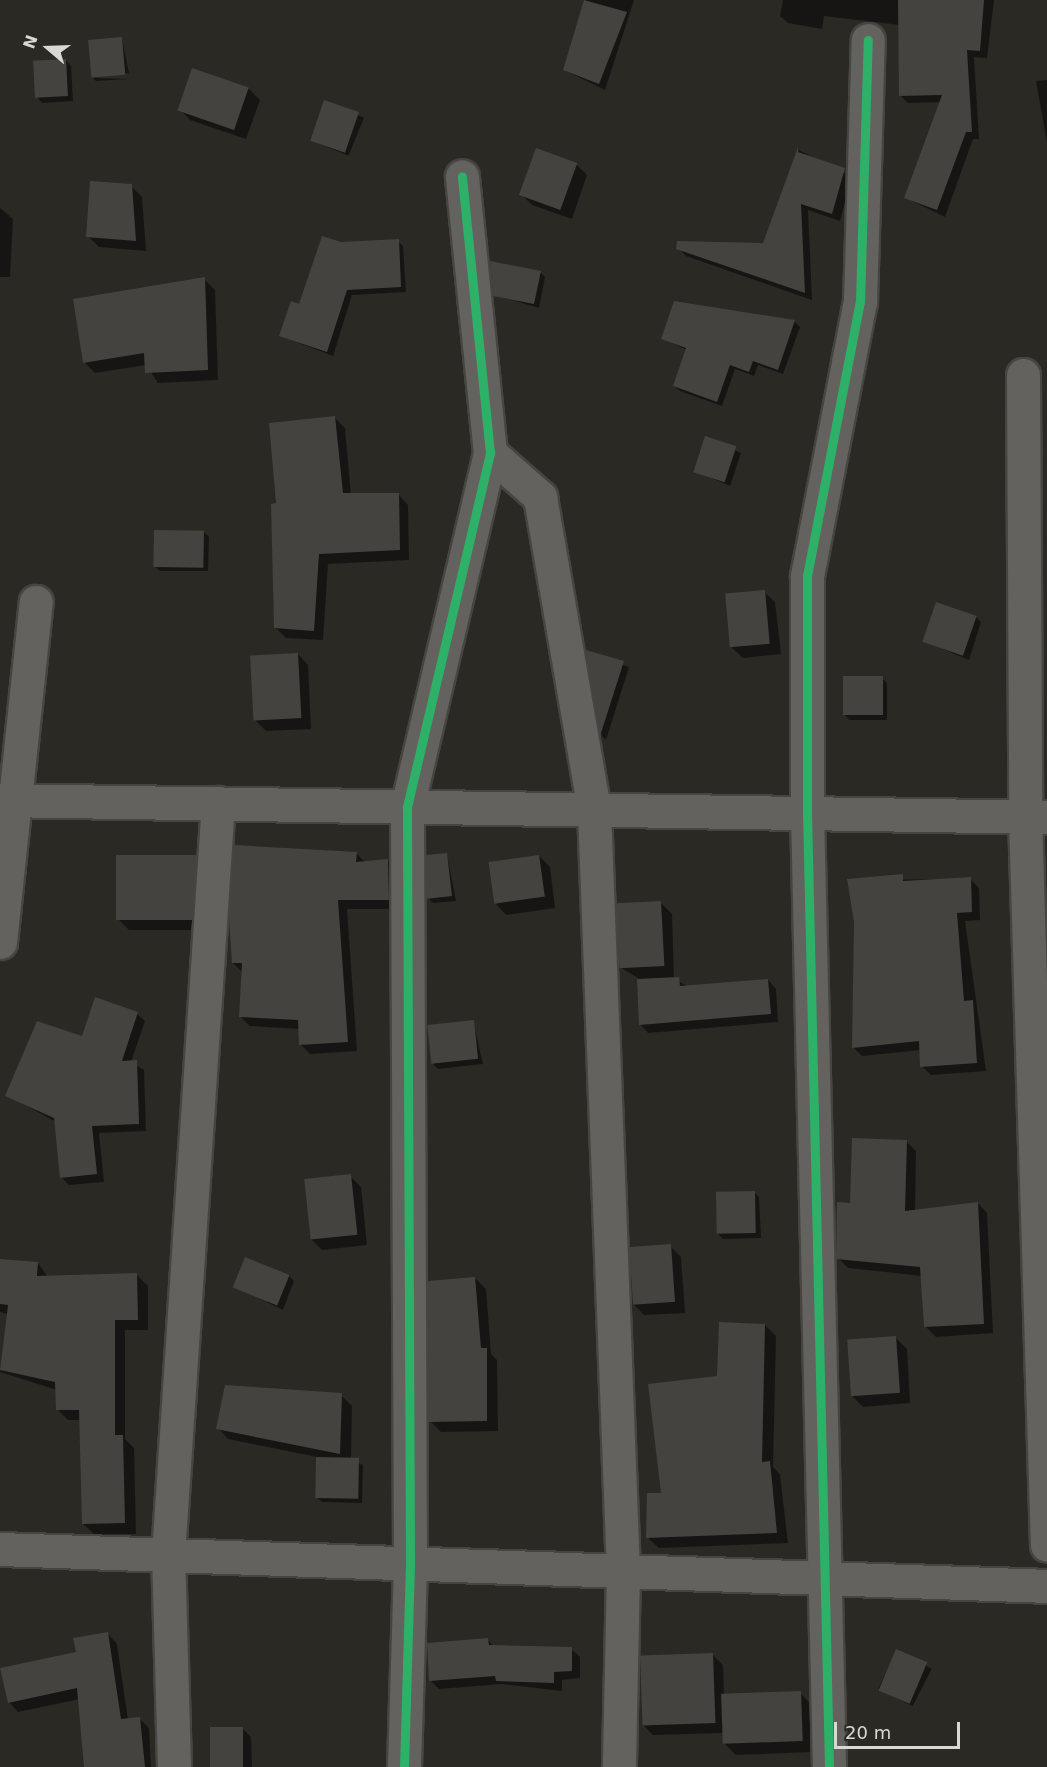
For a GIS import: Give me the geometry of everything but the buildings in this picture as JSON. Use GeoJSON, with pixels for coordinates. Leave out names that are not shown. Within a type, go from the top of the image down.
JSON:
{"type":"FeatureCollection","features":[{"type":"Feature","properties":{"kind":"street"},"geometry":{"type":"LineString","coordinates":[[829,1767],[827,1578],[807,813],[807,576],[860,302],[868,40]]}},
{"type":"Feature","properties":{"kind":"street"},"geometry":{"type":"LineString","coordinates":[[404,1767],[410,1564],[407,807],[490,453],[462,176]]}},
{"type":"Feature","properties":{"kind":"street"},"geometry":{"type":"LineString","coordinates":[[1023,375],[1036,817],[1047,1545]]}},
{"type":"Feature","properties":{"kind":"street"},"geometry":{"type":"LineString","coordinates":[[490,453],[540,497],[594,810],[623,1571],[619,1767]]}},
{"type":"Feature","properties":{"kind":"street"},"geometry":{"type":"LineString","coordinates":[[0,942],[8,800],[36,602]]}},
{"type":"Feature","properties":{"kind":"street"},"geometry":{"type":"LineString","coordinates":[[8,800],[1036,817]]}},
{"type":"Feature","properties":{"kind":"street"},"geometry":{"type":"LineString","coordinates":[[174,1767],[168,1555],[218,803]]}},
{"type":"Feature","properties":{"kind":"street"},"geometry":{"type":"LineString","coordinates":[[0,1549],[1047,1586]]}},
{"type":"Feature","properties":{"kind":"cycle path"},"geometry":{"type":"LineString","coordinates":[[829,1767],[807,813],[807,576],[860,302],[868,40]]}},
{"type":"Feature","properties":{"kind":"cycle path"},"geometry":{"type":"LineString","coordinates":[[404,1767],[410,1564],[407,807],[490,453],[462,176]]}}]}
